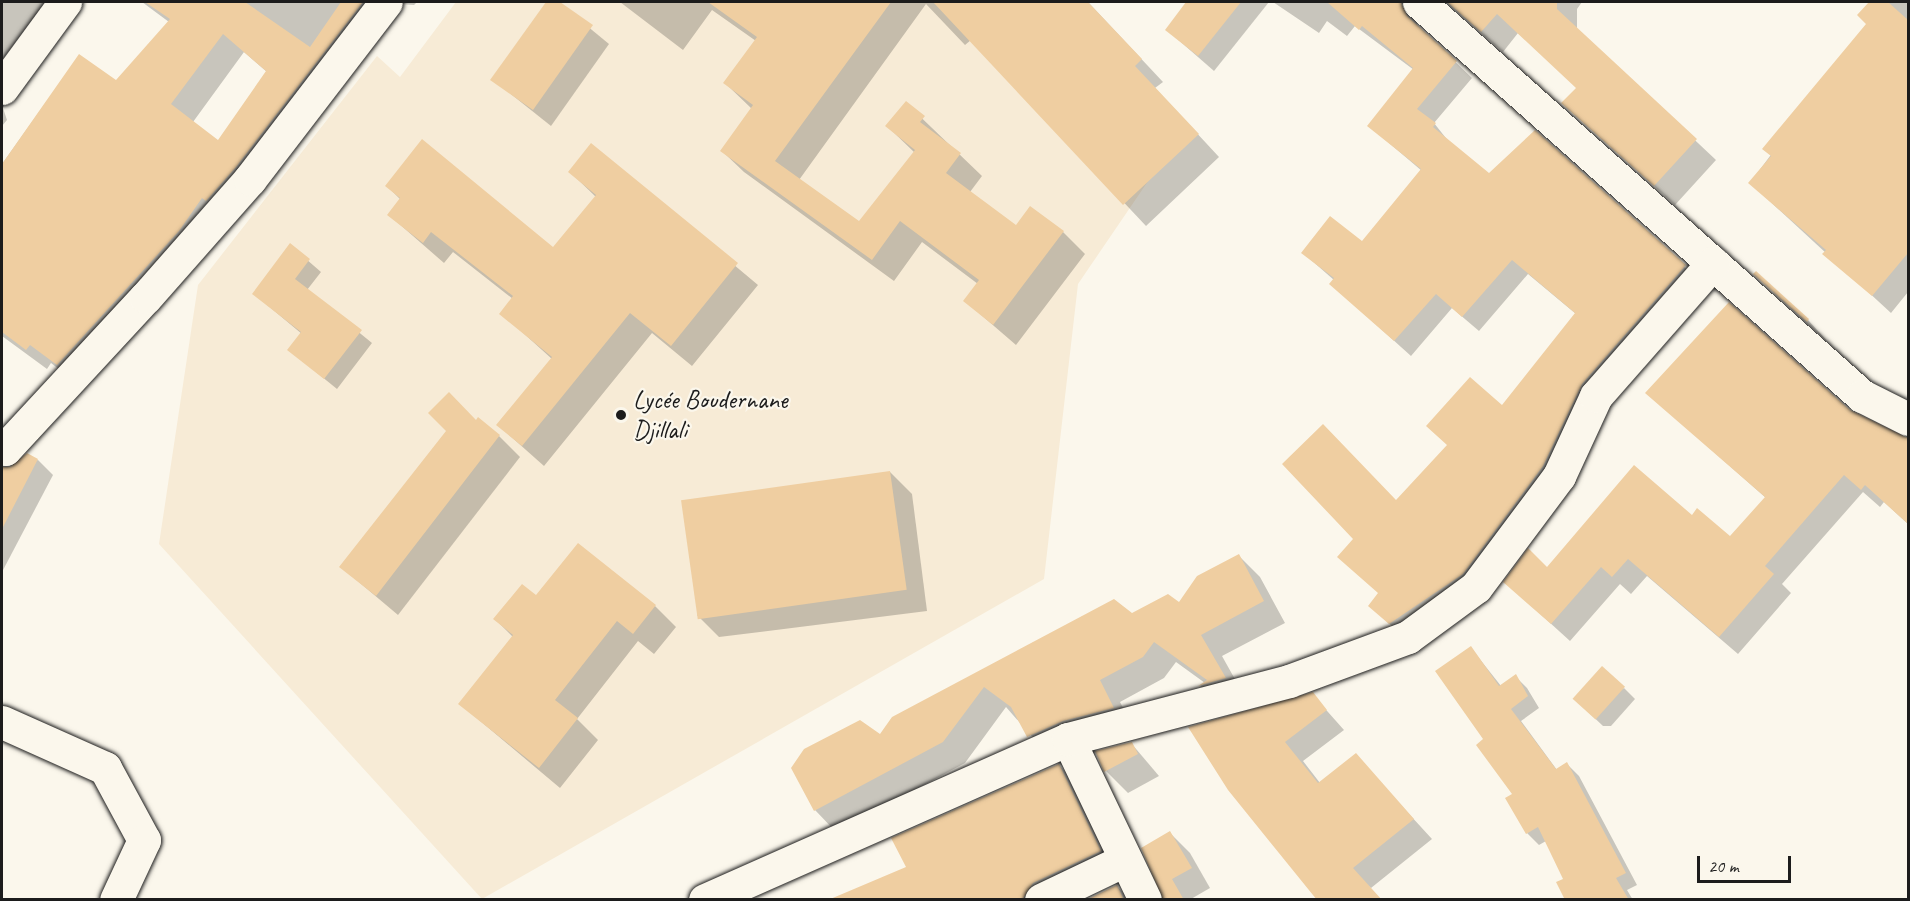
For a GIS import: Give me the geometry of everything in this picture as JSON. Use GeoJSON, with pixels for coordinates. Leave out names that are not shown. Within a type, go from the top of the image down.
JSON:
{"type":"FeatureCollection","features":[{"type":"Feature","properties":{"kind":"street"},"geometry":{"type":"LineString","coordinates":[[2,88],[65,2]]}},
{"type":"Feature","properties":{"kind":"street"},"geometry":{"type":"LineString","coordinates":[[3,457],[250,179],[386,2]]}},
{"type":"Feature","properties":{"kind":"street"},"geometry":{"type":"LineString","coordinates":[[1419,2],[1862,396],[1908,419]]}},
{"type":"Feature","properties":{"kind":"street"},"geometry":{"type":"LineString","coordinates":[[705,900],[1068,740],[1289,681],[1408,637],[1476,587],[1559,476],[1596,396],[1713,263]]}},
{"type":"Feature","properties":{"kind":"street"},"geometry":{"type":"LineString","coordinates":[[2,722],[105,768],[144,840],[116,900]]}},
{"type":"Feature","properties":{"kind":"street"},"geometry":{"type":"LineString","coordinates":[[1068,740],[1145,900]]}},
{"type":"Feature","properties":{"kind":"street"},"geometry":{"type":"LineString","coordinates":[[1041,900],[1125,860]]}},
{"type":"Feature","properties":{"kind":"shaded area","name":"Lycée Boudernane Djillali"},"geometry":{"type":"Polygon","coordinates":[[[456,2],[1035,2],[1168,152],[1078,284],[1044,579],[482,899],[159,544],[198,285],[377,56],[400,77],[456,2]]]}},
{"type":"Feature","properties":{"kind":"building"},"geometry":{"type":"Polygon","coordinates":[[[145,2],[245,2],[310,47],[341,2],[363,2],[236,167],[206,201],[202,198],[179,231],[57,365],[30,345],[26,350],[2,332],[2,164],[79,54],[116,80],[170,19],[145,2]],[[223,34],[171,104],[218,140],[266,71],[223,34]]]}},
{"type":"Feature","properties":{"kind":"building"},"geometry":{"type":"Polygon","coordinates":[[[546,2],[560,2],[593,25],[533,110],[490,80],[546,2]]]}},
{"type":"Feature","properties":{"kind":"building"},"geometry":{"type":"Polygon","coordinates":[[[708,2],[891,2],[775,161],[859,221],[915,150],[885,126],[906,101],[925,116],[920,122],[961,153],[946,173],[1016,225],[1030,206],[1064,231],[993,325],[963,301],[979,280],[900,221],[872,260],[720,151],[753,105],[723,83],[757,37],[708,2]]]}},
{"type":"Feature","properties":{"kind":"building"},"geometry":{"type":"Polygon","coordinates":[[[933,2],[1088,2],[1142,59],[1135,66],[1199,134],[1123,205],[933,2]]]}},
{"type":"Feature","properties":{"kind":"building"},"geometry":{"type":"Polygon","coordinates":[[[1186,2],[1241,2],[1198,56],[1165,30],[1186,2]]]}},
{"type":"Feature","properties":{"kind":"building"},"geometry":{"type":"Polygon","coordinates":[[[1327,2],[1401,2],[1407,16],[1457,61],[1417,109],[1436,123],[1433,127],[1489,173],[1535,130],[1686,265],[1582,384],[1543,466],[1463,574],[1389,624],[1368,606],[1378,593],[1337,557],[1353,539],[1282,464],[1323,424],[1396,500],[1447,445],[1426,426],[1470,377],[1502,405],[1575,313],[1512,260],[1462,317],[1436,294],[1394,341],[1329,284],[1334,278],[1301,253],[1330,216],[1362,241],[1421,169],[1367,126],[1413,68],[1362,26],[1359,30],[1327,2]]]}},
{"type":"Feature","properties":{"kind":"building"},"geometry":{"type":"Polygon","coordinates":[[[1447,2],[1557,2],[1557,9],[1697,139],[1654,186],[1561,103],[1576,88],[1497,14],[1481,32],[1447,2]]]}},
{"type":"Feature","properties":{"kind":"building"},"geometry":{"type":"Polygon","coordinates":[[[1869,2],[1888,2],[1908,20],[1908,253],[1872,296],[1822,254],[1826,250],[1748,183],[1771,156],[1762,149],[1866,24],[1857,15],[1869,2]]]}},
{"type":"Feature","properties":{"kind":"building"},"geometry":{"type":"Polygon","coordinates":[[[422,139],[553,247],[596,195],[568,172],[591,143],[738,263],[671,346],[630,313],[522,446],[496,425],[552,357],[499,314],[513,296],[431,232],[423,243],[387,215],[400,198],[385,186],[422,139]]]}},
{"type":"Feature","properties":{"kind":"building"},"geometry":{"type":"Polygon","coordinates":[[[290,243],[310,259],[295,279],[362,330],[324,379],[287,350],[301,332],[252,294],[290,243]]]}},
{"type":"Feature","properties":{"kind":"building"},"geometry":{"type":"Polygon","coordinates":[[[1756,271],[1809,319],[1807,322],[1753,274],[1756,271]]]}},
{"type":"Feature","properties":{"kind":"building"},"geometry":{"type":"Polygon","coordinates":[[[1729,302],[1850,410],[1908,438],[1908,524],[1865,485],[1861,490],[1844,475],[1765,566],[1774,574],[1719,637],[1628,559],[1612,577],[1601,567],[1551,624],[1503,582],[1528,548],[1547,567],[1634,465],[1692,515],[1697,508],[1730,536],[1765,497],[1645,393],[1729,302]]]}},
{"type":"Feature","properties":{"kind":"building"},"geometry":{"type":"Polygon","coordinates":[[[449,392],[476,420],[478,417],[500,435],[376,596],[339,567],[446,431],[428,413],[449,392]]]}},
{"type":"Feature","properties":{"kind":"building"},"geometry":{"type":"Polygon","coordinates":[[[27,453],[38,459],[2,529],[2,467],[10,467],[27,453]]]}},
{"type":"Feature","properties":{"kind":"building"},"geometry":{"type":"Polygon","coordinates":[[[890,471],[907,590],[698,619],[681,500],[890,471]]]}},
{"type":"Feature","properties":{"kind":"building"},"geometry":{"type":"Polygon","coordinates":[[[578,543],[656,605],[633,634],[617,621],[555,700],[578,718],[539,768],[458,704],[513,635],[493,619],[522,584],[536,595],[578,543]]]}},
{"type":"Feature","properties":{"kind":"building"},"geometry":{"type":"Polygon","coordinates":[[[1239,554],[1264,601],[1201,635],[1226,678],[1198,686],[1207,680],[1154,642],[1143,657],[1100,680],[1114,708],[1063,721],[1027,737],[1011,707],[984,687],[943,742],[814,811],[791,768],[804,749],[860,720],[880,734],[892,717],[1114,599],[1132,613],[1168,594],[1179,602],[1197,576],[1239,554]]]}},
{"type":"Feature","properties":{"kind":"building"},"geometry":{"type":"Polygon","coordinates":[[[1471,646],[1499,686],[1516,674],[1528,696],[1511,709],[1556,769],[1567,762],[1626,873],[1616,878],[1629,900],[1565,900],[1556,882],[1563,879],[1538,827],[1526,834],[1505,798],[1512,794],[1476,745],[1483,739],[1435,671],[1471,646]]]}},
{"type":"Feature","properties":{"kind":"building"},"geometry":{"type":"Polygon","coordinates":[[[1602,666],[1625,687],[1596,719],[1573,699],[1602,666]]]}},
{"type":"Feature","properties":{"kind":"building"},"geometry":{"type":"Polygon","coordinates":[[[1313,692],[1327,710],[1285,742],[1318,783],[1356,753],[1414,819],[1353,868],[1382,900],[1317,900],[1228,790],[1188,727],[1313,692]]]}},
{"type":"Feature","properties":{"kind":"building"},"geometry":{"type":"Polygon","coordinates":[[[1132,742],[1138,754],[1104,772],[1095,751],[1132,742]]]}},
{"type":"Feature","properties":{"kind":"building"},"geometry":{"type":"Polygon","coordinates":[[[1059,764],[1101,851],[1033,883],[1022,900],[828,900],[906,867],[891,838],[1059,764]]]}},
{"type":"Feature","properties":{"kind":"building"},"geometry":{"type":"Polygon","coordinates":[[[1170,831],[1192,868],[1172,879],[1184,900],[1163,900],[1141,848],[1170,831]]]}},
{"type":"Feature","properties":{"kind":"building"},"geometry":{"type":"Polygon","coordinates":[[[1117,885],[1124,900],[1086,900],[1117,885]]]}},
{"type":"Feature","properties":{"kind":"place","name":"Lycée Boudernane Djillali"},"geometry":{"type":"Point","coordinates":[621,415]}}]}
